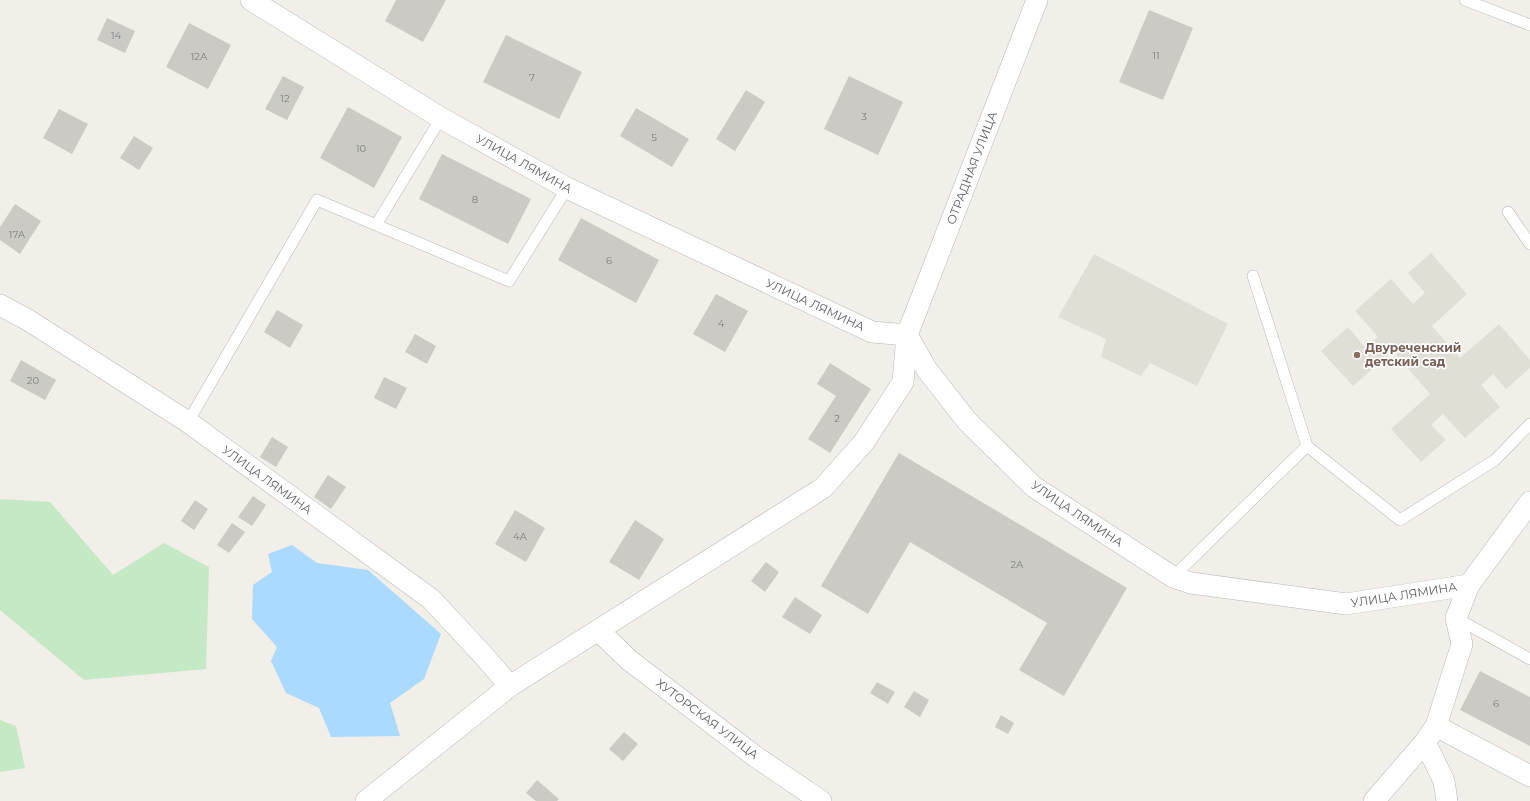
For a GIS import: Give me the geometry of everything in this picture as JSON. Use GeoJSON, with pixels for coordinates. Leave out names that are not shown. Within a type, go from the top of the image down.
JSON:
{"type":"FeatureCollection","features":[{"type":"Feature","properties":{"kind":"street","name":"УЛИЦА ЛЯМИНА"},"geometry":{"type":"LineString","coordinates":[[251,0],[441,118],[567,188],[872,332],[907,335],[927,370],[967,421],[1034,487],[1173,577],[1191,583],[1346,604],[1469,585]]}},
{"type":"Feature","properties":{"kind":"street","name":"ОТРАДНАЯ УЛИЦА"},"geometry":{"type":"LineString","coordinates":[[366,801],[510,686],[823,488],[864,442],[903,382],[907,335],[1037,0]]}},
{"type":"Feature","properties":{"kind":"street","name":"УЛИЦА ЛЯМИНА"},"geometry":{"type":"LineString","coordinates":[[0,305],[28,320],[188,422],[431,599],[510,686]]}},
{"type":"Feature","properties":{"kind":"street"},"geometry":{"type":"LineString","coordinates":[[1374,801],[1431,734],[1462,644],[1456,618],[1469,585],[1530,502]]}},
{"type":"Feature","properties":{"kind":"street","name":"ХУТОРСКАЯ УЛИЦА"},"geometry":{"type":"LineString","coordinates":[[599,631],[642,670],[756,757],[821,801]]}},
{"type":"Feature","properties":{"kind":"street"},"geometry":{"type":"LineString","coordinates":[[1431,734],[1530,776]]}},
{"type":"Feature","properties":{"kind":"street"},"geometry":{"type":"LineString","coordinates":[[1431,734],[1444,781],[1447,801]]}},
{"type":"Feature","properties":{"kind":"lane"},"geometry":{"type":"LineString","coordinates":[[1465,0],[1530,25]]}},
{"type":"Feature","properties":{"kind":"lane"},"geometry":{"type":"LineString","coordinates":[[376,225],[441,118]]}},
{"type":"Feature","properties":{"kind":"lane"},"geometry":{"type":"LineString","coordinates":[[188,422],[317,200],[509,281],[567,188]]}},
{"type":"Feature","properties":{"kind":"lane"},"geometry":{"type":"LineString","coordinates":[[1508,212],[1530,244]]}},
{"type":"Feature","properties":{"kind":"lane"},"geometry":{"type":"LineString","coordinates":[[1253,276],[1307,446],[1400,520],[1495,460],[1530,424]]}},
{"type":"Feature","properties":{"kind":"lane"},"geometry":{"type":"LineString","coordinates":[[1173,577],[1307,446]]}},
{"type":"Feature","properties":{"kind":"lane"},"geometry":{"type":"LineString","coordinates":[[1456,618],[1530,658]]}},
{"type":"Feature","properties":{"kind":"shaded area","name":"Двуреченский детский сад"},"geometry":{"type":"Polygon","coordinates":[[[1431,253],[1467,294],[1432,326],[1460,358],[1499,324],[1530,360],[1530,368],[1506,389],[1493,374],[1481,385],[1500,407],[1465,438],[1443,414],[1431,425],[1446,440],[1421,462],[1391,429],[1430,394],[1393,351],[1353,386],[1321,351],[1348,327],[1365,347],[1378,337],[1355,311],[1391,279],[1413,304],[1425,293],[1408,273],[1431,253]]]}},
{"type":"Feature","properties":{"kind":"shaded area"},"geometry":{"type":"Polygon","coordinates":[[[1094,254],[1228,324],[1197,386],[1150,363],[1141,376],[1101,357],[1106,339],[1058,317],[1094,254]]]}},
{"type":"Feature","properties":{"kind":"green space"},"geometry":{"type":"Polygon","coordinates":[[[0,499],[50,502],[113,575],[164,543],[209,567],[206,669],[84,680],[0,610],[0,499]]]}},
{"type":"Feature","properties":{"kind":"green space"},"geometry":{"type":"Polygon","coordinates":[[[0,720],[16,726],[25,768],[0,772],[0,720]]]}},
{"type":"Feature","properties":{"kind":"water"},"geometry":{"type":"Polygon","coordinates":[[[292,545],[317,563],[368,570],[441,634],[424,679],[390,703],[400,736],[331,737],[319,708],[286,693],[271,661],[277,647],[252,619],[253,585],[272,572],[268,554],[292,545]]]}},
{"type":"Feature","properties":{"kind":"building"},"geometry":{"type":"Polygon","coordinates":[[[396,0],[446,0],[423,42],[385,21],[396,0]]]}},
{"type":"Feature","properties":{"kind":"building"},"geometry":{"type":"Polygon","coordinates":[[[1149,10],[1193,28],[1163,100],[1119,82],[1149,10]]]}},
{"type":"Feature","properties":{"kind":"building"},"geometry":{"type":"Polygon","coordinates":[[[107,18],[135,31],[125,53],[97,40],[107,18]]]}},
{"type":"Feature","properties":{"kind":"building"},"geometry":{"type":"Polygon","coordinates":[[[189,23],[231,45],[208,89],[166,67],[189,23]]]}},
{"type":"Feature","properties":{"kind":"building"},"geometry":{"type":"Polygon","coordinates":[[[506,35],[582,72],[559,119],[483,82],[506,35]]]}},
{"type":"Feature","properties":{"kind":"building"},"geometry":{"type":"Polygon","coordinates":[[[283,76],[304,87],[287,120],[265,109],[283,76]]]}},
{"type":"Feature","properties":{"kind":"building"},"geometry":{"type":"Polygon","coordinates":[[[849,76],[903,102],[878,155],[824,129],[849,76]]]}},
{"type":"Feature","properties":{"kind":"building"},"geometry":{"type":"Polygon","coordinates":[[[746,90],[765,102],[735,151],[716,139],[746,90]]]}},
{"type":"Feature","properties":{"kind":"building"},"geometry":{"type":"Polygon","coordinates":[[[348,107],[402,137],[374,188],[320,158],[348,107]]]}},
{"type":"Feature","properties":{"kind":"building"},"geometry":{"type":"Polygon","coordinates":[[[636,108],[689,139],[672,167],[620,136],[636,108]]]}},
{"type":"Feature","properties":{"kind":"building"},"geometry":{"type":"Polygon","coordinates":[[[59,109],[88,124],[72,154],[43,138],[59,109]]]}},
{"type":"Feature","properties":{"kind":"building"},"geometry":{"type":"Polygon","coordinates":[[[134,136],[153,148],[139,170],[120,158],[134,136]]]}},
{"type":"Feature","properties":{"kind":"building"},"geometry":{"type":"Polygon","coordinates":[[[442,154],[531,199],[508,244],[419,199],[442,154]]]}},
{"type":"Feature","properties":{"kind":"building"},"geometry":{"type":"Polygon","coordinates":[[[15,204],[41,221],[20,254],[0,240],[0,227],[15,204]]]}},
{"type":"Feature","properties":{"kind":"building"},"geometry":{"type":"Polygon","coordinates":[[[581,218],[659,260],[636,303],[558,260],[581,218]]]}},
{"type":"Feature","properties":{"kind":"building"},"geometry":{"type":"Polygon","coordinates":[[[716,294],[748,311],[725,352],[693,334],[716,294]]]}},
{"type":"Feature","properties":{"kind":"building"},"geometry":{"type":"Polygon","coordinates":[[[277,310],[303,325],[290,348],[264,332],[277,310]]]}},
{"type":"Feature","properties":{"kind":"building"},"geometry":{"type":"Polygon","coordinates":[[[415,334],[436,346],[427,364],[405,352],[415,334]]]}},
{"type":"Feature","properties":{"kind":"building"},"geometry":{"type":"Polygon","coordinates":[[[21,360],[56,380],[45,400],[10,381],[21,360]]]}},
{"type":"Feature","properties":{"kind":"building"},"geometry":{"type":"Polygon","coordinates":[[[830,363],[871,389],[830,453],[808,439],[836,396],[817,384],[830,363]]]}},
{"type":"Feature","properties":{"kind":"building"},"geometry":{"type":"Polygon","coordinates":[[[384,377],[407,388],[396,409],[374,398],[384,377]]]}},
{"type":"Feature","properties":{"kind":"building"},"geometry":{"type":"Polygon","coordinates":[[[272,437],[288,447],[276,467],[260,457],[272,437]]]}},
{"type":"Feature","properties":{"kind":"building"},"geometry":{"type":"Polygon","coordinates":[[[899,453],[1127,588],[1064,696],[1019,670],[1047,623],[910,542],[868,614],[821,586],[899,453]]]}},
{"type":"Feature","properties":{"kind":"building"},"geometry":{"type":"Polygon","coordinates":[[[328,475],[346,487],[331,509],[314,497],[328,475]]]}},
{"type":"Feature","properties":{"kind":"building"},"geometry":{"type":"Polygon","coordinates":[[[253,496],[266,505],[252,526],[238,517],[253,496]]]}},
{"type":"Feature","properties":{"kind":"building"},"geometry":{"type":"Polygon","coordinates":[[[195,500],[208,509],[194,530],[181,521],[195,500]]]}},
{"type":"Feature","properties":{"kind":"building"},"geometry":{"type":"Polygon","coordinates":[[[515,510],[545,528],[526,562],[495,544],[515,510]]]}},
{"type":"Feature","properties":{"kind":"building"},"geometry":{"type":"Polygon","coordinates":[[[635,520],[664,539],[639,580],[609,562],[635,520]]]}},
{"type":"Feature","properties":{"kind":"building"},"geometry":{"type":"Polygon","coordinates":[[[232,523],[245,532],[229,553],[217,545],[232,523]]]}},
{"type":"Feature","properties":{"kind":"building"},"geometry":{"type":"Polygon","coordinates":[[[766,562],[779,572],[765,592],[751,581],[766,562]]]}},
{"type":"Feature","properties":{"kind":"building"},"geometry":{"type":"Polygon","coordinates":[[[795,597],[822,615],[810,634],[782,617],[795,597]]]}},
{"type":"Feature","properties":{"kind":"building"},"geometry":{"type":"Polygon","coordinates":[[[1480,671],[1530,697],[1530,746],[1460,710],[1480,671]]]}},
{"type":"Feature","properties":{"kind":"building"},"geometry":{"type":"Polygon","coordinates":[[[877,682],[895,692],[888,704],[870,693],[877,682]]]}},
{"type":"Feature","properties":{"kind":"building"},"geometry":{"type":"Polygon","coordinates":[[[914,691],[929,700],[920,717],[904,707],[914,691]]]}},
{"type":"Feature","properties":{"kind":"building"},"geometry":{"type":"Polygon","coordinates":[[[1001,715],[1014,723],[1008,734],[995,727],[1001,715]]]}},
{"type":"Feature","properties":{"kind":"building"},"geometry":{"type":"Polygon","coordinates":[[[624,732],[638,744],[623,761],[609,749],[624,732]]]}},
{"type":"Feature","properties":{"kind":"building"},"geometry":{"type":"Polygon","coordinates":[[[537,780],[559,799],[557,801],[536,801],[526,793],[537,780]]]}},
{"type":"Feature","properties":{"kind":"place","name":"Двуреченский детский сад"},"geometry":{"type":"Point","coordinates":[1357,355]}}]}
